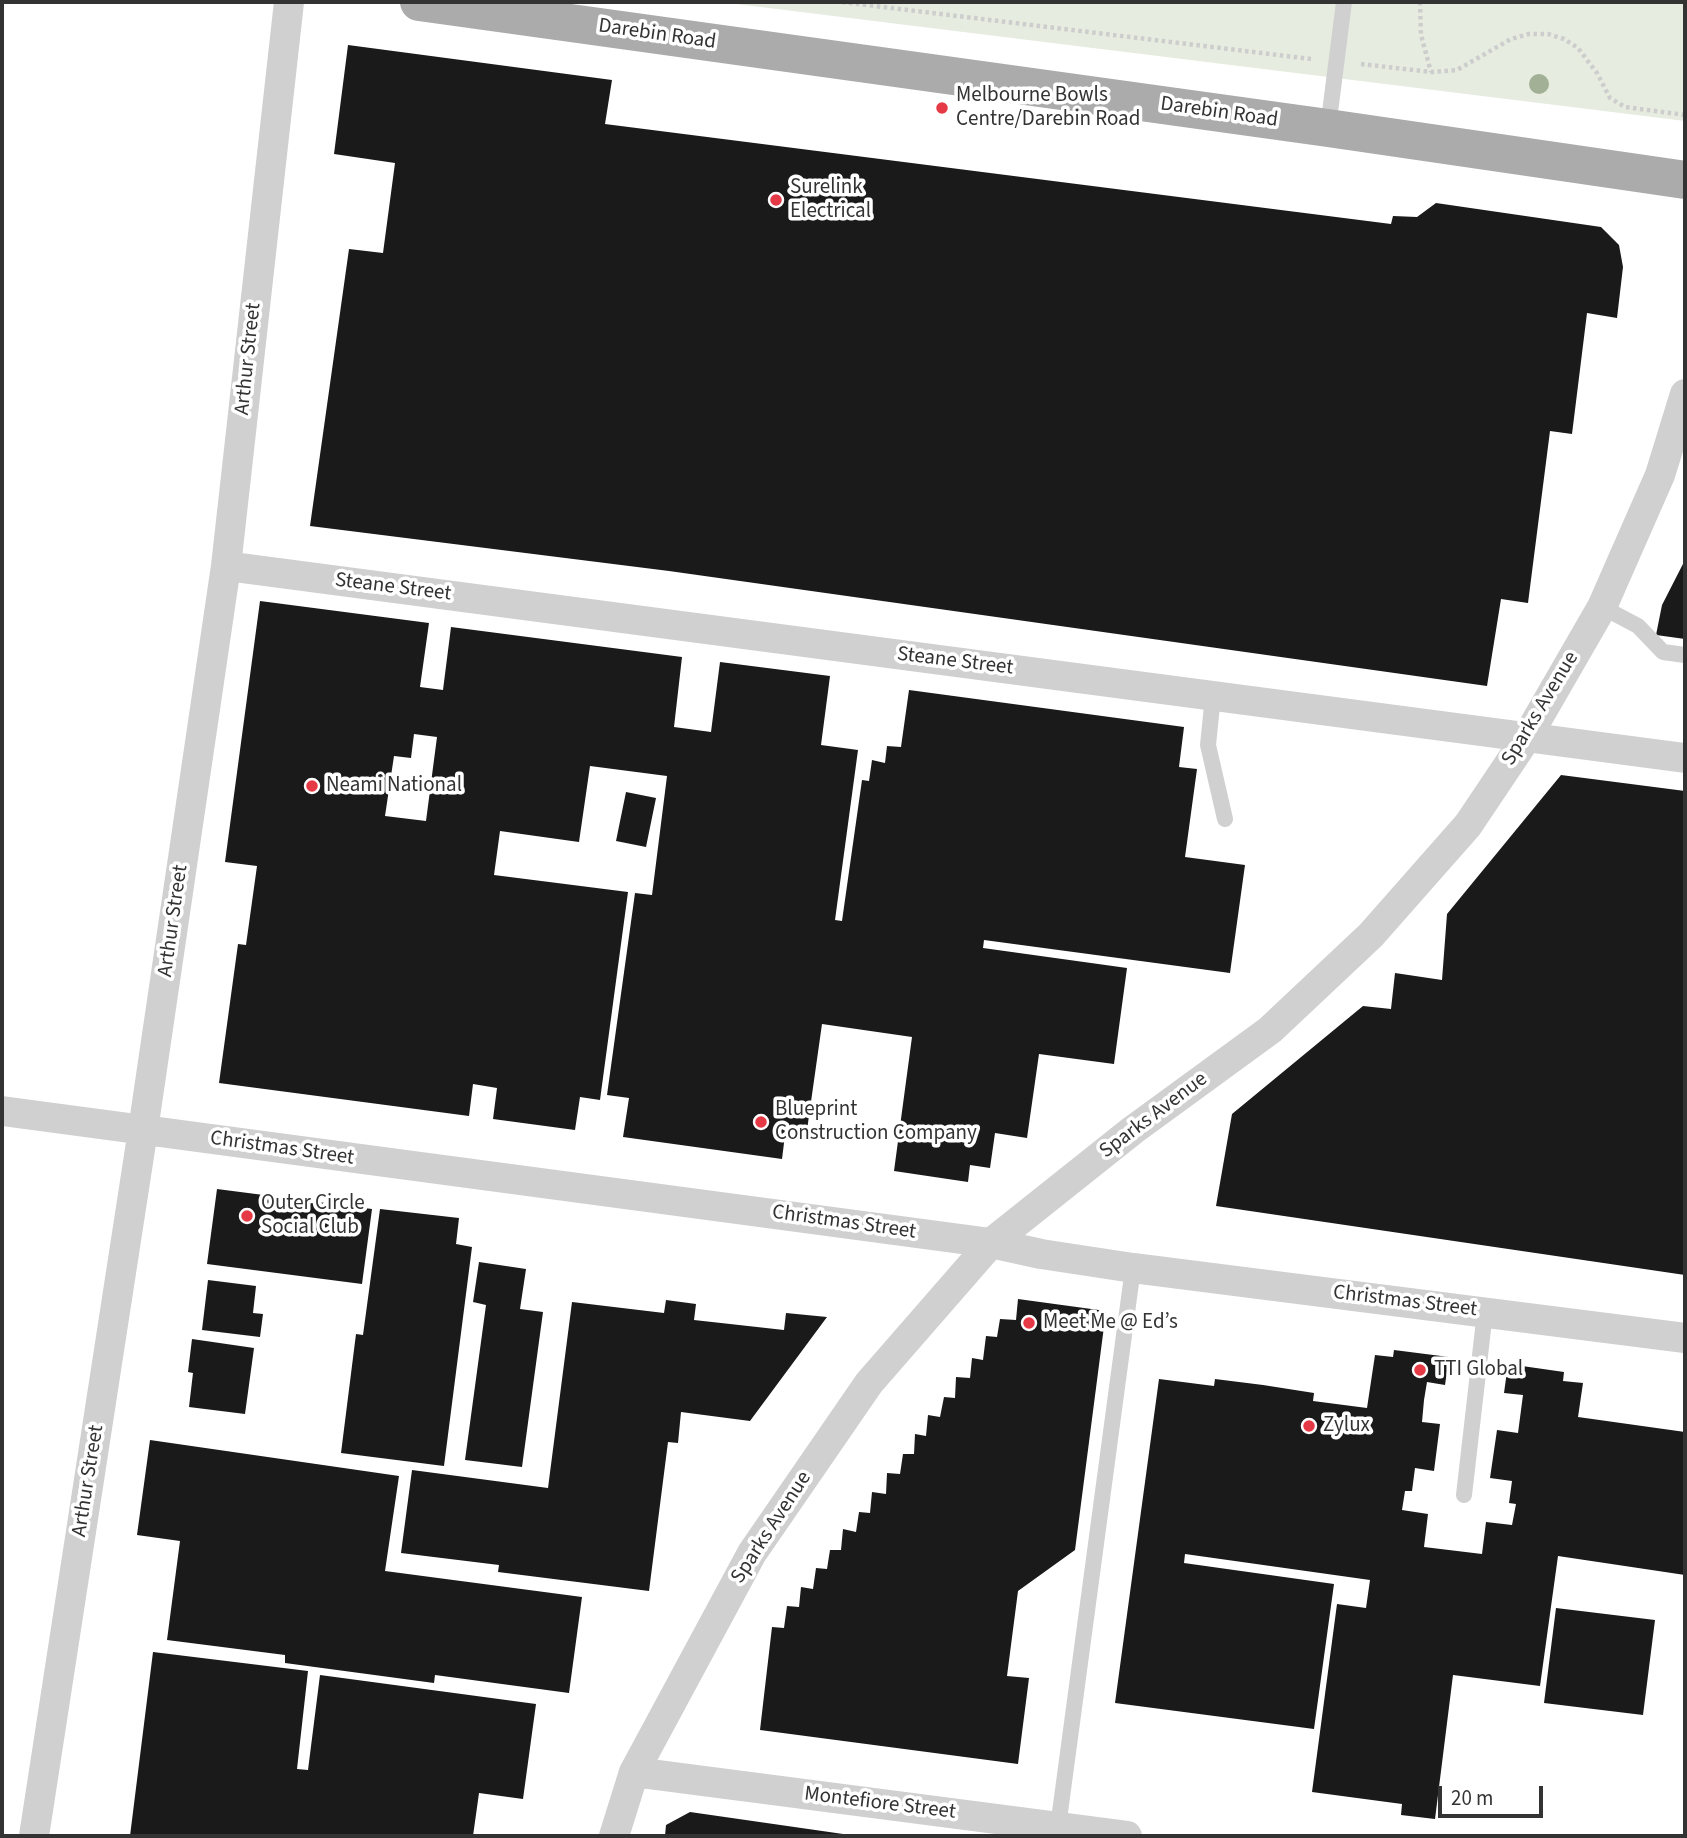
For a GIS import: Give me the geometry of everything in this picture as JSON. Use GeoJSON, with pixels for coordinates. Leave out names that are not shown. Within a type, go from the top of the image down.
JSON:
{"type":"FeatureCollection","features":[{"type":"Feature","properties":{"kind":"main road","name":"Darebin Road"},"geometry":{"type":"LineString","coordinates":[[419,2],[1685,180]]}},
{"type":"Feature","properties":{"kind":"street","name":"Arthur Street"},"geometry":{"type":"LineString","coordinates":[[34,1836],[143,1130],[226,566],[289,2]]}},
{"type":"Feature","properties":{"kind":"street","name":"Sparks Avenue"},"geometry":{"type":"LineString","coordinates":[[614,1836],[634,1772],[752,1553],[869,1383],[991,1243],[1133,1130],[1270,1030],[1371,935],[1468,825],[1527,737],[1602,607],[1660,475],[1685,394]]}},
{"type":"Feature","properties":{"kind":"street","name":"Steane Street"},"geometry":{"type":"LineString","coordinates":[[226,566],[1685,758]]}},
{"type":"Feature","properties":{"kind":"street","name":"Christmas Street"},"geometry":{"type":"LineString","coordinates":[[2,1111],[991,1243],[1041,1254],[1133,1268],[1685,1338]]}},
{"type":"Feature","properties":{"kind":"street","name":"Montefiore Street"},"geometry":{"type":"LineString","coordinates":[[634,1772],[1126,1836]]}},
{"type":"Feature","properties":{"kind":"lane"},"geometry":{"type":"LineString","coordinates":[[1328,128],[1344,2]]}},
{"type":"Feature","properties":{"kind":"lane"},"geometry":{"type":"LineString","coordinates":[[1602,607],[1638,626],[1663,652],[1685,654]]}},
{"type":"Feature","properties":{"kind":"lane"},"geometry":{"type":"LineString","coordinates":[[1213,696],[1208,745],[1225,819]]}},
{"type":"Feature","properties":{"kind":"lane"},"geometry":{"type":"LineString","coordinates":[[1058,1827],[1133,1268]]}},
{"type":"Feature","properties":{"kind":"lane"},"geometry":{"type":"LineString","coordinates":[[1464,1495],[1485,1312]]}},
{"type":"Feature","properties":{"kind":"path"},"geometry":{"type":"LineString","coordinates":[[842,2],[1301,58]]}},
{"type":"Feature","properties":{"kind":"path"},"geometry":{"type":"LineString","coordinates":[[1420,2],[1421,35],[1431,72]]}},
{"type":"Feature","properties":{"kind":"path"},"geometry":{"type":"LineString","coordinates":[[1409,69],[1431,72],[1457,70],[1511,39],[1529,34],[1548,34],[1564,39],[1578,48],[1597,73],[1610,98],[1625,107],[1685,115]]}},
{"type":"Feature","properties":{"kind":"shaded area"},"geometry":{"type":"Polygon","coordinates":[[[720,2],[1685,2],[1685,121],[720,2]]]}},
{"type":"Feature","properties":{"kind":"building"},"geometry":{"type":"Polygon","coordinates":[[[348,45],[612,80],[605,124],[1391,224],[1393,216],[1417,217],[1436,203],[1601,227],[1619,245],[1623,267],[1617,318],[1587,313],[1572,434],[1550,431],[1528,603],[1501,599],[1487,686],[669,571],[310,526],[349,249],[383,253],[395,163],[334,154],[348,45]]]}},
{"type":"Feature","properties":{"kind":"building"},"geometry":{"type":"Polygon","coordinates":[[[1685,560],[1685,639],[1656,635],[1662,605],[1685,560]]]}},
{"type":"Feature","properties":{"kind":"building"},"geometry":{"type":"Polygon","coordinates":[[[260,601],[429,623],[420,687],[443,690],[451,627],[682,657],[674,727],[711,732],[720,662],[830,676],[821,745],[858,750],[835,920],[842,921],[862,780],[869,781],[872,760],[885,763],[887,746],[901,747],[909,690],[1184,727],[1179,767],[1197,769],[1185,857],[1245,865],[1230,973],[984,940],[983,948],[1127,968],[1114,1064],[1039,1054],[1027,1138],[995,1133],[990,1168],[970,1165],[968,1182],[894,1171],[912,1037],[822,1024],[807,1130],[786,1127],[782,1159],[623,1137],[629,1098],[607,1095],[635,893],[652,895],[667,776],[590,766],[579,842],[500,831],[494,875],[628,892],[600,1100],[580,1097],[575,1130],[493,1119],[497,1088],[473,1084],[469,1116],[219,1083],[238,944],[246,945],[257,866],[225,862],[260,601]],[[414,734],[411,758],[394,756],[385,816],[426,821],[437,737],[414,734]]]}},
{"type":"Feature","properties":{"kind":"building"},"geometry":{"type":"Polygon","coordinates":[[[1561,775],[1685,791],[1685,1275],[1216,1206],[1232,1114],[1363,1006],[1391,1009],[1395,973],[1442,980],[1447,914],[1561,775]]]}},
{"type":"Feature","properties":{"kind":"building"},"geometry":{"type":"Polygon","coordinates":[[[626,792],[656,798],[646,847],[616,841],[626,792]]]}},
{"type":"Feature","properties":{"kind":"building"},"geometry":{"type":"Polygon","coordinates":[[[217,1189],[372,1209],[362,1284],[207,1264],[217,1189]]]}},
{"type":"Feature","properties":{"kind":"building"},"geometry":{"type":"Polygon","coordinates":[[[380,1209],[459,1218],[456,1244],[472,1247],[444,1466],[341,1453],[356,1334],[363,1335],[380,1209]]]}},
{"type":"Feature","properties":{"kind":"building"},"geometry":{"type":"Polygon","coordinates":[[[479,1262],[526,1269],[520,1309],[543,1312],[522,1467],[465,1460],[486,1305],[473,1302],[479,1262]]]}},
{"type":"Feature","properties":{"kind":"building"},"geometry":{"type":"Polygon","coordinates":[[[208,1280],[256,1286],[253,1313],[263,1314],[260,1337],[202,1330],[208,1280]]]}},
{"type":"Feature","properties":{"kind":"building"},"geometry":{"type":"Polygon","coordinates":[[[1018,1299],[1106,1311],[1075,1550],[1018,1591],[1007,1676],[1029,1678],[1018,1764],[760,1730],[772,1627],[784,1628],[787,1606],[799,1607],[801,1587],[813,1589],[816,1568],[827,1569],[830,1550],[841,1550],[843,1529],[856,1532],[859,1512],[870,1513],[872,1492],[886,1494],[887,1473],[900,1474],[903,1454],[914,1454],[915,1434],[926,1436],[928,1415],[940,1417],[944,1397],[955,1398],[956,1377],[970,1378],[972,1358],[983,1360],[986,1336],[997,1337],[1000,1319],[1016,1320],[1018,1299]]]}},
{"type":"Feature","properties":{"kind":"building"},"geometry":{"type":"Polygon","coordinates":[[[666,1300],[696,1304],[694,1320],[784,1330],[786,1313],[827,1317],[750,1421],[681,1412],[678,1443],[668,1442],[649,1591],[498,1572],[499,1565],[401,1553],[412,1470],[548,1488],[572,1302],[664,1313],[666,1300]]]}},
{"type":"Feature","properties":{"kind":"building"},"geometry":{"type":"Polygon","coordinates":[[[192,1339],[254,1348],[245,1414],[189,1407],[193,1373],[188,1372],[192,1339]]]}},
{"type":"Feature","properties":{"kind":"building"},"geometry":{"type":"Polygon","coordinates":[[[1394,1350],[1449,1357],[1445,1385],[1427,1382],[1424,1400],[1422,1422],[1440,1424],[1434,1471],[1415,1468],[1412,1491],[1405,1491],[1402,1510],[1428,1514],[1424,1547],[1482,1554],[1486,1522],[1512,1525],[1516,1504],[1509,1503],[1512,1481],[1490,1478],[1497,1430],[1518,1433],[1523,1395],[1504,1393],[1508,1364],[1564,1372],[1563,1381],[1583,1383],[1578,1417],[1685,1432],[1685,1575],[1558,1556],[1540,1686],[1453,1675],[1435,1819],[1401,1815],[1402,1804],[1312,1792],[1337,1604],[1366,1608],[1370,1580],[1185,1554],[1184,1563],[1334,1584],[1314,1729],[1115,1703],[1159,1379],[1214,1386],[1215,1379],[1263,1385],[1314,1393],[1313,1401],[1367,1408],[1375,1355],[1393,1357],[1394,1350]]]}},
{"type":"Feature","properties":{"kind":"building"},"geometry":{"type":"Polygon","coordinates":[[[150,1440],[399,1476],[385,1571],[582,1597],[569,1693],[435,1675],[434,1683],[285,1663],[285,1655],[167,1640],[180,1541],[137,1535],[150,1440]]]}},
{"type":"Feature","properties":{"kind":"building"},"geometry":{"type":"Polygon","coordinates":[[[1556,1608],[1655,1620],[1643,1715],[1544,1703],[1556,1608]]]}},
{"type":"Feature","properties":{"kind":"building"},"geometry":{"type":"Polygon","coordinates":[[[153,1652],[308,1671],[297,1769],[308,1770],[320,1675],[536,1704],[523,1799],[479,1793],[473,1836],[130,1836],[153,1652]]]}},
{"type":"Feature","properties":{"kind":"building"},"geometry":{"type":"Polygon","coordinates":[[[690,1812],[850,1836],[665,1836],[666,1825],[690,1812]]]}},
{"type":"Feature","properties":{"kind":"place","name":"Melbourne Bowls Centre/Darebin Road"},"geometry":{"type":"Point","coordinates":[942,108]}},
{"type":"Feature","properties":{"kind":"place","name":"Surelink Electrical"},"geometry":{"type":"Point","coordinates":[776,200]}},
{"type":"Feature","properties":{"kind":"place","name":"Neami National"},"geometry":{"type":"Point","coordinates":[312,786]}},
{"type":"Feature","properties":{"kind":"place","name":"Blueprint Construction Company"},"geometry":{"type":"Point","coordinates":[761,1122]}},
{"type":"Feature","properties":{"kind":"place","name":"Outer Circle Social Club"},"geometry":{"type":"Point","coordinates":[247,1216]}},
{"type":"Feature","properties":{"kind":"place","name":"Meet Me @ Ed’s"},"geometry":{"type":"Point","coordinates":[1029,1323]}},
{"type":"Feature","properties":{"kind":"place","name":"TTI Global"},"geometry":{"type":"Point","coordinates":[1420,1370]}},
{"type":"Feature","properties":{"kind":"place","name":"Zylux"},"geometry":{"type":"Point","coordinates":[1309,1426]}}]}
